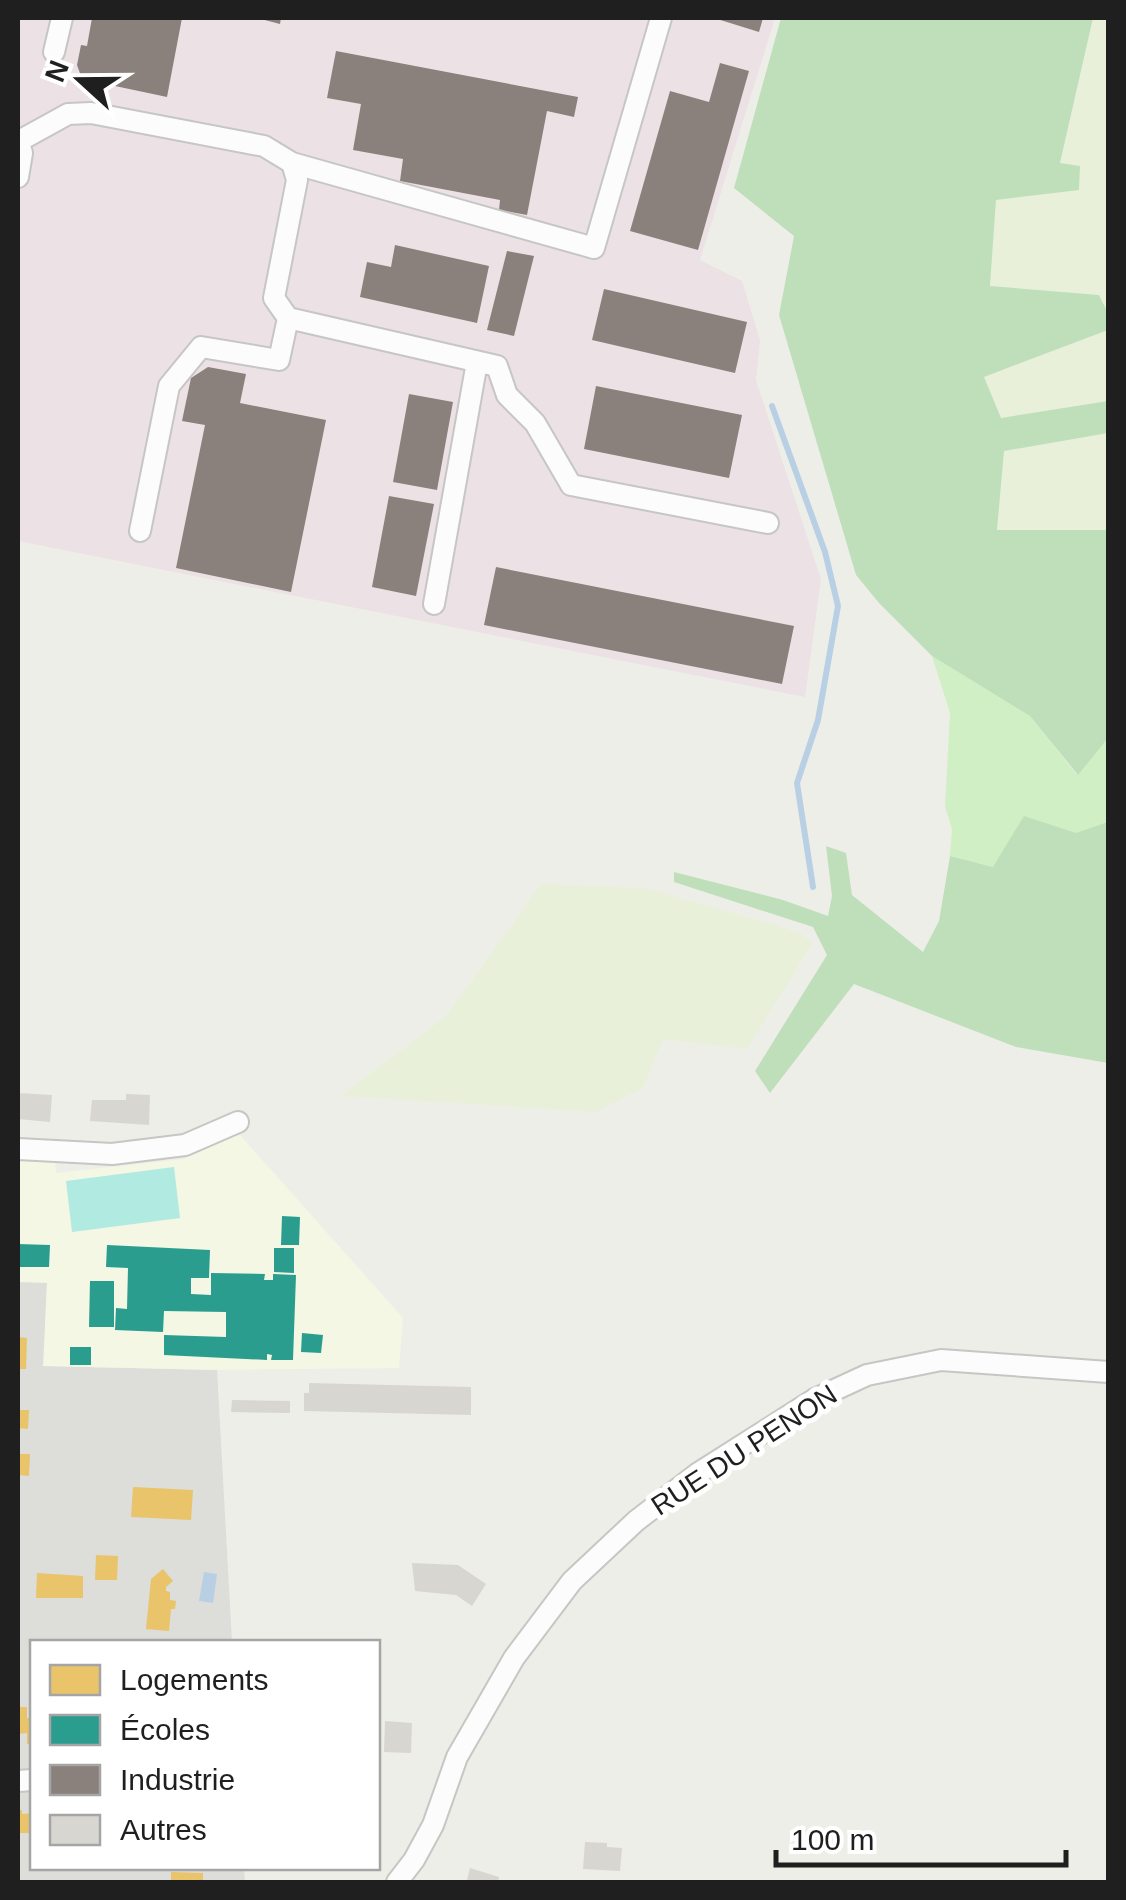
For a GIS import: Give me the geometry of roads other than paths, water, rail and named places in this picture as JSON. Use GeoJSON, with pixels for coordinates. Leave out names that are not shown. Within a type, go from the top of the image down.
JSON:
{"type":"FeatureCollection","features":[{"type":"Feature","properties":{"kind":"street"},"geometry":{"type":"LineString","coordinates":[[54,52],[62,18]]}},
{"type":"Feature","properties":{"kind":"street"},"geometry":{"type":"LineString","coordinates":[[18,177],[22,165],[18,140],[68,114],[91,113],[264,146],[292,164],[594,248],[662,18]]}},
{"type":"Feature","properties":{"kind":"street"},"geometry":{"type":"LineString","coordinates":[[292,164],[297,180],[274,298],[288,318],[487,364],[507,395],[535,423],[572,485],[768,524]]}},
{"type":"Feature","properties":{"kind":"street"},"geometry":{"type":"LineString","coordinates":[[140,531],[169,386],[201,347],[279,360],[288,318]]}},
{"type":"Feature","properties":{"kind":"street"},"geometry":{"type":"LineString","coordinates":[[434,604],[487,364]]}},
{"type":"Feature","properties":{"kind":"street"},"geometry":{"type":"LineString","coordinates":[[18,1149],[112,1154],[185,1145],[238,1122]]}},
{"type":"Feature","properties":{"kind":"street","name":"RUE DU PENON"},"geometry":{"type":"LineString","coordinates":[[397,1882],[433,1825],[457,1757],[514,1658],[572,1581],[636,1520],[697,1474],[814,1398],[867,1375],[941,1360],[1108,1372]]}},
{"type":"Feature","properties":{"kind":"waterway"},"geometry":{"type":"LineString","coordinates":[[772,406],[825,552],[838,606],[818,720],[797,783],[813,887]]}}]}
